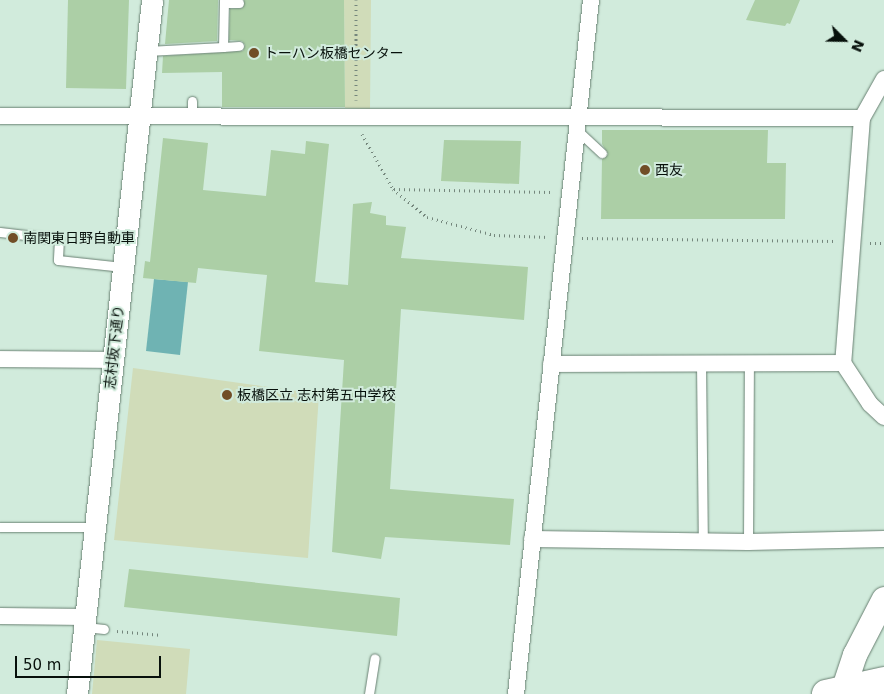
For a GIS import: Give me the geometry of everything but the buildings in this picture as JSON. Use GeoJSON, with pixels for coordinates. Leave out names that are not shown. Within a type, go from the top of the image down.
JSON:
{"type":"FeatureCollection","features":[{"type":"Feature","properties":{"kind":"highway"},"geometry":{"type":"LineString","coordinates":[[836,693],[880,683]]}},
{"type":"Feature","properties":{"kind":"main road"},"geometry":{"type":"LineString","coordinates":[[836,693],[884,599]]}},
{"type":"Feature","properties":{"kind":"street","name":"志村坂下通り"},"geometry":{"type":"LineString","coordinates":[[77,694],[91,624],[95,527],[152,0]]}},
{"type":"Feature","properties":{"kind":"street"},"geometry":{"type":"LineString","coordinates":[[516,694],[591,0]]}},
{"type":"Feature","properties":{"kind":"street"},"geometry":{"type":"LineString","coordinates":[[884,79],[862,118],[843,363],[870,404],[884,416]]}},
{"type":"Feature","properties":{"kind":"street"},"geometry":{"type":"LineString","coordinates":[[0,116],[140,117],[192,109],[577,124],[862,118]]}},
{"type":"Feature","properties":{"kind":"street"},"geometry":{"type":"LineString","coordinates":[[0,359],[112,360]]}},
{"type":"Feature","properties":{"kind":"street"},"geometry":{"type":"LineString","coordinates":[[551,364],[843,363]]}},
{"type":"Feature","properties":{"kind":"street"},"geometry":{"type":"LineString","coordinates":[[532,539],[748,542],[884,540]]}},
{"type":"Feature","properties":{"kind":"street"},"geometry":{"type":"LineString","coordinates":[[0,616],[91,624]]}},
{"type":"Feature","properties":{"kind":"lane"},"geometry":{"type":"LineString","coordinates":[[223,47],[224,1],[239,3]]}},
{"type":"Feature","properties":{"kind":"lane"},"geometry":{"type":"LineString","coordinates":[[147,51],[239,46]]}},
{"type":"Feature","properties":{"kind":"lane"},"geometry":{"type":"LineString","coordinates":[[577,124],[602,153]]}},
{"type":"Feature","properties":{"kind":"lane"},"geometry":{"type":"LineString","coordinates":[[0,232],[59,238],[58,260],[123,267]]}},
{"type":"Feature","properties":{"kind":"lane"},"geometry":{"type":"LineString","coordinates":[[701,362],[703,541]]}},
{"type":"Feature","properties":{"kind":"lane"},"geometry":{"type":"LineString","coordinates":[[748,542],[749,362]]}},
{"type":"Feature","properties":{"kind":"lane"},"geometry":{"type":"LineString","coordinates":[[0,527],[95,527]]}},
{"type":"Feature","properties":{"kind":"lane"},"geometry":{"type":"LineString","coordinates":[[369,694],[375,658]]}},
{"type":"Feature","properties":{"kind":"path"},"geometry":{"type":"LineString","coordinates":[[356,0],[356,102]]}},
{"type":"Feature","properties":{"kind":"path"},"geometry":{"type":"LineString","coordinates":[[357,125],[393,189],[426,217],[494,235],[565,238],[852,241]]}},
{"type":"Feature","properties":{"kind":"path"},"geometry":{"type":"LineString","coordinates":[[393,189],[570,192]]}},
{"type":"Feature","properties":{"kind":"path"},"geometry":{"type":"LineString","coordinates":[[91,624],[162,636]]}},
{"type":"Feature","properties":{"kind":"green space"},"geometry":{"type":"Polygon","coordinates":[[[344,0],[371,0],[370,109],[345,108],[344,0]]]}},
{"type":"Feature","properties":{"kind":"green space"},"geometry":{"type":"Polygon","coordinates":[[[133,368],[319,394],[308,558],[114,540],[133,368]]]}},
{"type":"Feature","properties":{"kind":"green space"},"geometry":{"type":"Polygon","coordinates":[[[97,640],[190,649],[186,694],[92,694],[97,640]]]}},
{"type":"Feature","properties":{"kind":"water"},"geometry":{"type":"Polygon","coordinates":[[[154,279],[188,282],[180,355],[146,351],[154,279]]]}},
{"type":"Feature","properties":{"kind":"place","name":"トーハン板橋センター"},"geometry":{"type":"Point","coordinates":[254,53]}},
{"type":"Feature","properties":{"kind":"place","name":"西友"},"geometry":{"type":"Point","coordinates":[645,170]}},
{"type":"Feature","properties":{"kind":"place","name":"南関東日野自動車"},"geometry":{"type":"Point","coordinates":[13,238]}},
{"type":"Feature","properties":{"kind":"place","name":"板橋区立 志村第五中学校"},"geometry":{"type":"Point","coordinates":[227,395]}}]}
